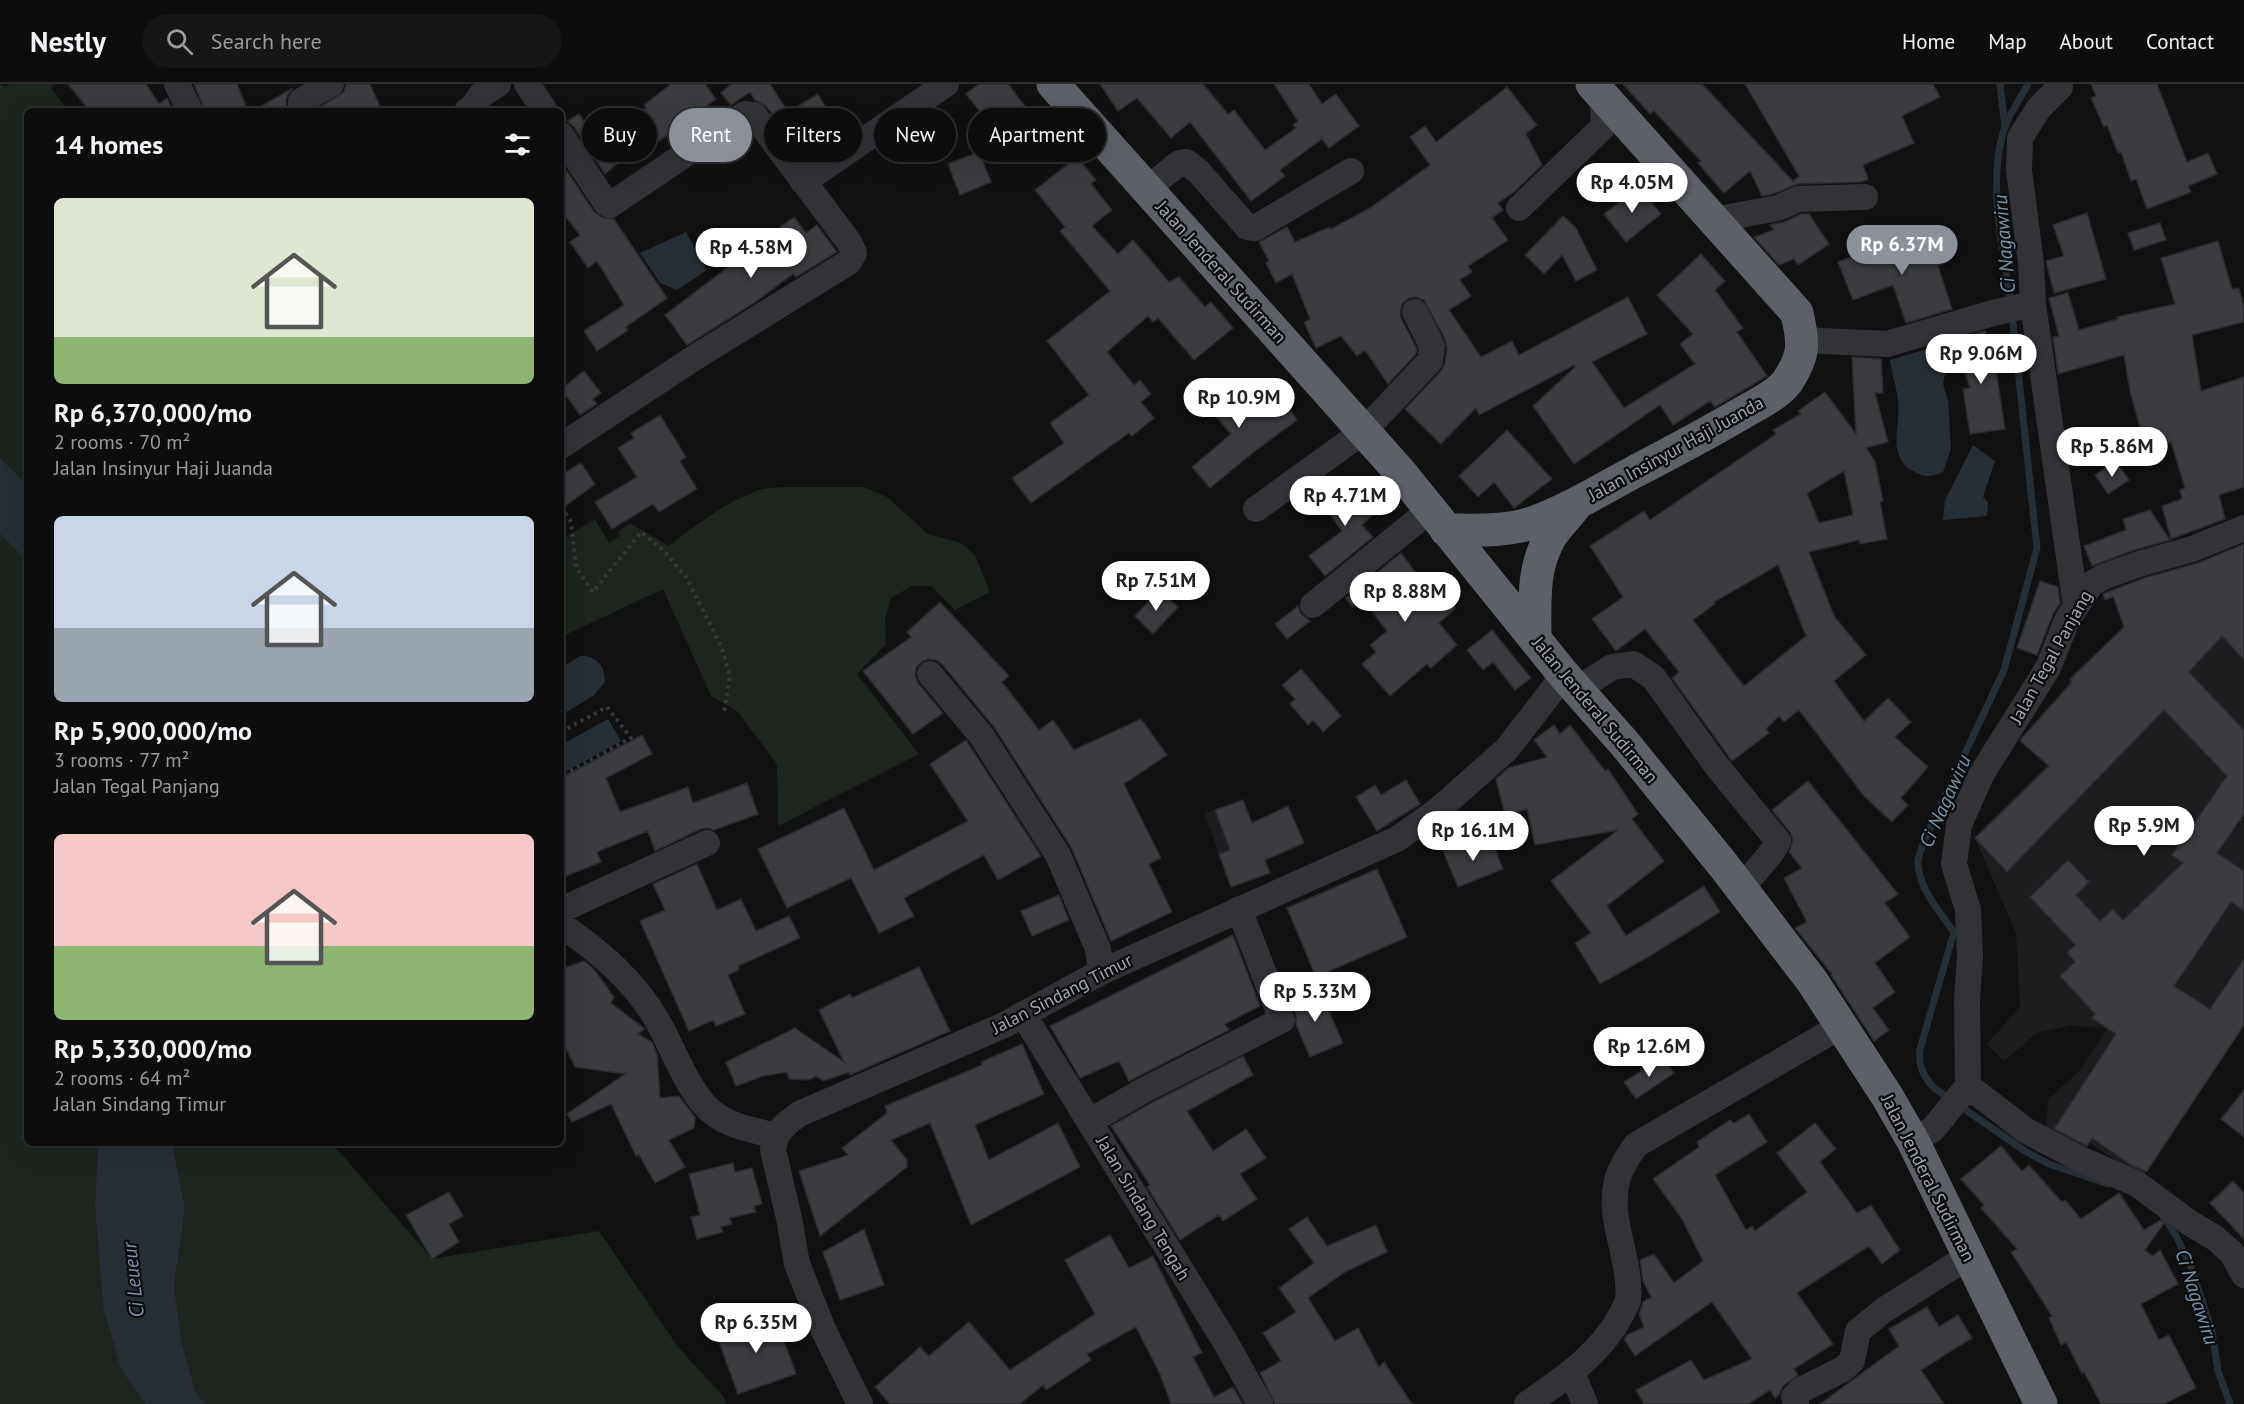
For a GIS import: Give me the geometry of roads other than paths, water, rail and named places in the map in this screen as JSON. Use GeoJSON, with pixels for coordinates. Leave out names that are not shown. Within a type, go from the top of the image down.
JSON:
{"type":"FeatureCollection","features":[{"type":"Feature","properties":{"kind":"highway","name":"Jalan Jenderal Sudirman"},"geometry":{"type":"LineString","coordinates":[[1053,84],[1401,473],[1741,889],[1812,981],[1887,1096],[1923,1135],[1969,1256],[2041,1404]]}},
{"type":"Feature","properties":{"kind":"highway"},"geometry":{"type":"LineString","coordinates":[[1599,91],[1797,313],[1803,340]]}},
{"type":"Feature","properties":{"kind":"highway","name":"Jalan Insinyur Haji Juanda"},"geometry":{"type":"LineString","coordinates":[[1438,520],[1503,530],[1531,523],[1576,505],[1693,442],[1766,399],[1785,385],[1801,355],[1803,340]]}},
{"type":"Feature","properties":{"kind":"highway"},"geometry":{"type":"LineString","coordinates":[[1535,637],[1534,584],[1551,536],[1576,505]]}},
{"type":"Feature","properties":{"kind":"street"},"geometry":{"type":"LineString","coordinates":[[177,84],[189,108]]}},
{"type":"Feature","properties":{"kind":"street"},"geometry":{"type":"LineString","coordinates":[[302,108],[301,101],[331,84]]}},
{"type":"Feature","properties":{"kind":"street"},"geometry":{"type":"LineString","coordinates":[[472,108],[481,95],[498,84]]}},
{"type":"Feature","properties":{"kind":"street"},"geometry":{"type":"LineString","coordinates":[[527,84],[543,108]]}},
{"type":"Feature","properties":{"kind":"street"},"geometry":{"type":"LineString","coordinates":[[803,182],[946,84]]}},
{"type":"Feature","properties":{"kind":"street"},"geometry":{"type":"LineString","coordinates":[[2060,87],[2039,108],[2020,138],[2019,170],[2031,263],[2030,305],[2076,607]]}},
{"type":"Feature","properties":{"kind":"street"},"geometry":{"type":"LineString","coordinates":[[1519,208],[1602,128],[1604,123],[1599,91]]}},
{"type":"Feature","properties":{"kind":"street"},"geometry":{"type":"LineString","coordinates":[[564,140],[606,203],[610,205],[748,113],[754,115],[849,242],[854,253],[849,262],[694,358],[564,444]]}},
{"type":"Feature","properties":{"kind":"street"},"geometry":{"type":"LineString","coordinates":[[1147,189],[1179,163],[1186,162],[1198,171],[1247,227],[1255,228],[1351,171]]}},
{"type":"Feature","properties":{"kind":"street"},"geometry":{"type":"LineString","coordinates":[[1714,220],[1778,208],[1798,199],[1865,197]]}},
{"type":"Feature","properties":{"kind":"street"},"geometry":{"type":"LineString","coordinates":[[1803,340],[1887,344],[1993,313],[2030,305]]}},
{"type":"Feature","properties":{"kind":"street"},"geometry":{"type":"LineString","coordinates":[[1256,508],[1364,431],[1430,361],[1432,346],[1415,312]]}},
{"type":"Feature","properties":{"kind":"street"},"geometry":{"type":"LineString","coordinates":[[1313,605],[1438,520]]}},
{"type":"Feature","properties":{"kind":"street","name":"Jalan Tegal Panjang"},"geometry":{"type":"LineString","coordinates":[[1962,1094],[1970,956],[1968,910],[1954,864],[1959,825],[1981,776],[2048,668],[2067,620],[2091,584],[2103,577],[2192,549],[2244,528]]}},
{"type":"Feature","properties":{"kind":"street","name":"Jalan Sindang Timur"},"geometry":{"type":"LineString","coordinates":[[776,1136],[799,1114],[1004,1025],[1101,972],[1397,839],[1438,810],[1507,749],[1571,682],[1612,667],[1633,664],[1653,677],[1716,765],[1778,841],[1772,852],[1741,889]]}},
{"type":"Feature","properties":{"kind":"street"},"geometry":{"type":"LineString","coordinates":[[930,674],[981,735],[1058,855],[1098,949],[1101,972]]}},
{"type":"Feature","properties":{"kind":"street"},"geometry":{"type":"LineString","coordinates":[[564,908],[707,843]]}},
{"type":"Feature","properties":{"kind":"street"},"geometry":{"type":"LineString","coordinates":[[1090,1121],[1146,1089],[1282,1020],[1239,909]]}},
{"type":"Feature","properties":{"kind":"street"},"geometry":{"type":"LineString","coordinates":[[564,927],[604,956],[644,1000],[699,1100],[713,1113],[735,1126],[776,1136],[774,1150],[797,1264],[823,1329],[860,1404]]}},
{"type":"Feature","properties":{"kind":"street","name":"Jalan Sindang Tengah"},"geometry":{"type":"LineString","coordinates":[[1023,1014],[1226,1343],[1260,1404]]}},
{"type":"Feature","properties":{"kind":"street"},"geometry":{"type":"LineString","coordinates":[[1527,1404],[1572,1373],[1594,1352],[1617,1323],[1628,1302],[1626,1263],[1615,1198],[1617,1182],[1624,1163],[1636,1145],[1841,1026]]}},
{"type":"Feature","properties":{"kind":"street"},"geometry":{"type":"LineString","coordinates":[[1923,1135],[1962,1094],[2080,1159],[2137,1184],[2214,1238],[2232,1254],[2244,1275]]}},
{"type":"Feature","properties":{"kind":"street"},"geometry":{"type":"LineString","coordinates":[[1796,1404],[1794,1397],[1801,1390],[1844,1369],[1852,1361],[1858,1332],[1884,1310],[1969,1256]]}},
{"type":"Feature","properties":{"kind":"street"},"geometry":{"type":"LineString","coordinates":[[1572,1373],[1585,1404]]}},
{"type":"Feature","properties":{"kind":"water"},"geometry":{"type":"Polygon","coordinates":[[[686,232],[707,270],[677,290],[660,283],[640,253],[686,232]]]}},
{"type":"Feature","properties":{"kind":"water"},"geometry":{"type":"Polygon","coordinates":[[[1934,347],[1944,350],[1948,361],[1943,384],[1948,401],[1951,449],[1943,472],[1928,476],[1921,475],[1905,465],[1897,449],[1898,402],[1890,360],[1934,347]]]}},
{"type":"Feature","properties":{"kind":"water"},"geometry":{"type":"Polygon","coordinates":[[[1973,445],[1995,461],[1983,497],[1988,502],[1987,516],[1943,520],[1945,500],[1973,445]]]}},
{"type":"Feature","properties":{"kind":"water"},"geometry":{"type":"Polygon","coordinates":[[[0,458],[24,481],[24,558],[0,534],[0,458]]]}},
{"type":"Feature","properties":{"kind":"water"},"geometry":{"type":"Polygon","coordinates":[[[580,656],[591,657],[601,666],[605,682],[593,696],[564,713],[564,666],[580,656]]]}},
{"type":"Feature","properties":{"kind":"water"},"geometry":{"type":"Polygon","coordinates":[[[608,719],[621,741],[564,772],[564,743],[608,719]]]}},
{"type":"Feature","properties":{"kind":"water","name":"Ci Leueur"},"geometry":{"type":"Polygon","coordinates":[[[98,1146],[173,1146],[185,1209],[174,1287],[182,1344],[196,1393],[206,1404],[145,1404],[121,1369],[103,1307],[95,1206],[98,1146]]]}},
{"type":"Feature","properties":{"kind":"waterway"},"geometry":{"type":"LineString","coordinates":[[2000,84],[2005,128]]}},
{"type":"Feature","properties":{"kind":"waterway","name":"Ci Nagawiru"},"geometry":{"type":"LineString","coordinates":[[2011,303],[1998,216],[1997,172],[2004,129],[2028,84]]}},
{"type":"Feature","properties":{"kind":"waterway","name":"Ci Nagawiru"},"geometry":{"type":"LineString","coordinates":[[2012,314],[2037,548],[2004,670],[1918,858],[1919,873],[1926,891],[1954,932],[1920,1049],[1920,1061],[1924,1075],[1934,1088],[2025,1151],[2049,1164],[2108,1184]]}},
{"type":"Feature","properties":{"kind":"waterway","name":"Ci Nagawiru"},"geometry":{"type":"LineString","coordinates":[[2163,1216],[2190,1264],[2212,1331],[2218,1371],[2230,1404]]}}]}
